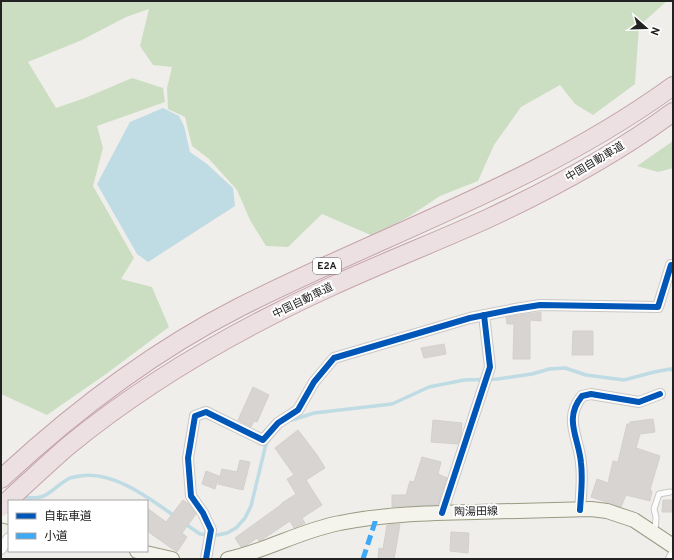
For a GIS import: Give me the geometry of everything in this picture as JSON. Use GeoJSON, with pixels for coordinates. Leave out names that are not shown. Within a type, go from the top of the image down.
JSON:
{"type":"FeatureCollection","features":[{"type":"Feature","properties":{"kind":"highway","name":"中国自動車道"},"geometry":{"type":"LineString","coordinates":[[1,479],[55,430],[101,394],[144,363],[191,334],[253,301],[478,198],[562,156],[610,128],[673,86]]}},
{"type":"Feature","properties":{"kind":"highway","name":"中国自動車道"},"geometry":{"type":"LineString","coordinates":[[9,500],[68,446],[113,412],[201,354],[329,288],[488,218],[558,184],[614,151],[673,112]]}},
{"type":"Feature","properties":{"kind":"main road","name":"陶湯田線"},"geometry":{"type":"LineString","coordinates":[[228,559],[244,556],[275,545],[299,534],[333,524],[362,519],[442,513],[580,510],[607,511],[634,520],[673,546]]}},
{"type":"Feature","properties":{"kind":"main road"},"geometry":{"type":"LineString","coordinates":[[141,552],[172,559]]}},
{"type":"Feature","properties":{"kind":"street"},"geometry":{"type":"LineString","coordinates":[[206,559],[211,530],[191,496],[188,458],[195,416],[206,412],[263,440],[278,423],[298,410],[314,382],[334,358],[484,315],[540,305],[658,307],[671,265],[673,265]]}},
{"type":"Feature","properties":{"kind":"street"},"geometry":{"type":"LineString","coordinates":[[442,513],[490,367],[484,315]]}},
{"type":"Feature","properties":{"kind":"street"},"geometry":{"type":"LineString","coordinates":[[580,510],[582,474],[581,456],[572,420],[576,403],[582,396],[591,394],[639,402],[660,394]]}},
{"type":"Feature","properties":{"kind":"street"},"geometry":{"type":"LineString","coordinates":[[1,549],[8,539]]}},
{"type":"Feature","properties":{"kind":"street"},"geometry":{"type":"LineString","coordinates":[[671,559],[673,555]]}},
{"type":"Feature","properties":{"kind":"lane"},"geometry":{"type":"LineString","coordinates":[[655,534],[656,517],[654,509],[659,494],[670,492]]}},
{"type":"Feature","properties":{"kind":"green space"},"geometry":{"type":"Polygon","coordinates":[[[1,1],[667,1],[639,26],[635,84],[593,115],[575,104],[560,85],[521,107],[494,145],[478,181],[440,196],[410,216],[373,236],[322,214],[288,247],[266,246],[250,220],[237,190],[209,159],[192,146],[185,117],[168,109],[167,88],[172,67],[153,65],[140,46],[149,9],[126,17],[82,40],[28,62],[56,108],[85,98],[132,78],[163,88],[165,102],[97,126],[103,148],[93,186],[134,258],[121,279],[152,287],[169,327],[106,374],[47,415],[1,394],[1,1]]]}},
{"type":"Feature","properties":{"kind":"green space"},"geometry":{"type":"Polygon","coordinates":[[[673,141],[673,168],[658,172],[637,166],[673,141]]]}},
{"type":"Feature","properties":{"kind":"water"},"geometry":{"type":"Polygon","coordinates":[[[163,108],[179,116],[184,126],[190,152],[207,164],[233,188],[235,206],[148,262],[137,254],[97,184],[130,122],[163,108]]]}},
{"type":"Feature","properties":{"kind":"building"},"geometry":{"type":"Polygon","coordinates":[[[541,312],[541,321],[530,320],[530,359],[513,359],[514,324],[507,324],[506,317],[541,312]]]}},
{"type":"Feature","properties":{"kind":"building"},"geometry":{"type":"Polygon","coordinates":[[[573,331],[593,331],[593,355],[572,355],[573,331]]]}},
{"type":"Feature","properties":{"kind":"building"},"geometry":{"type":"Polygon","coordinates":[[[444,344],[446,354],[424,358],[421,348],[444,344]]]}},
{"type":"Feature","properties":{"kind":"building"},"geometry":{"type":"Polygon","coordinates":[[[253,387],[269,395],[257,422],[254,421],[251,427],[238,420],[253,387]]]}},
{"type":"Feature","properties":{"kind":"building"},"geometry":{"type":"Polygon","coordinates":[[[653,419],[655,432],[640,434],[636,448],[660,456],[650,490],[652,491],[650,501],[626,495],[621,507],[591,497],[597,479],[608,483],[613,461],[618,462],[627,424],[630,424],[630,422],[653,419]]]}},
{"type":"Feature","properties":{"kind":"building"},"geometry":{"type":"Polygon","coordinates":[[[433,420],[462,423],[461,435],[458,444],[431,442],[433,420]]]}},
{"type":"Feature","properties":{"kind":"building"},"geometry":{"type":"Polygon","coordinates":[[[298,430],[325,468],[306,480],[322,505],[302,518],[305,523],[294,528],[290,521],[263,539],[259,541],[257,538],[241,547],[235,538],[296,494],[287,479],[294,475],[275,448],[298,430]]]}},
{"type":"Feature","properties":{"kind":"building"},"geometry":{"type":"Polygon","coordinates":[[[422,457],[441,462],[438,474],[447,478],[438,505],[392,507],[392,495],[406,495],[410,481],[414,482],[422,457]]]}},
{"type":"Feature","properties":{"kind":"building"},"geometry":{"type":"Polygon","coordinates":[[[240,460],[250,462],[243,490],[218,484],[222,469],[237,472],[240,460]]]}},
{"type":"Feature","properties":{"kind":"building"},"geometry":{"type":"Polygon","coordinates":[[[206,471],[219,476],[215,489],[202,484],[206,471]]]}},
{"type":"Feature","properties":{"kind":"building"},"geometry":{"type":"Polygon","coordinates":[[[183,500],[189,504],[196,514],[182,533],[187,537],[177,552],[148,532],[148,509],[166,522],[183,500]]]}},
{"type":"Feature","properties":{"kind":"building"},"geometry":{"type":"Polygon","coordinates":[[[663,500],[673,500],[673,512],[662,512],[663,500]]]}},
{"type":"Feature","properties":{"kind":"building"},"geometry":{"type":"Polygon","coordinates":[[[400,524],[394,559],[378,559],[379,548],[383,549],[387,525],[400,524]]]}},
{"type":"Feature","properties":{"kind":"building"},"geometry":{"type":"Polygon","coordinates":[[[451,532],[469,533],[468,553],[450,551],[451,532]]]}},
{"type":"Feature","properties":{"kind":"waterway"},"geometry":{"type":"LineString","coordinates":[[292,420],[314,413],[392,404],[429,387],[464,380],[497,379],[532,374],[549,369],[565,368],[586,375],[624,380],[654,372],[670,369],[673,370]]}},
{"type":"Feature","properties":{"kind":"waterway"},"geometry":{"type":"LineString","coordinates":[[184,523],[200,534],[217,535],[227,533],[236,528],[245,518],[251,506],[266,444],[269,440]]}},
{"type":"Feature","properties":{"kind":"waterway"},"geometry":{"type":"LineString","coordinates":[[22,497],[38,498],[48,494],[69,478],[93,475],[105,477],[131,488],[155,502],[176,517]]}},
{"type":"Feature","properties":{"kind":"marked path"},"geometry":{"type":"LineString","coordinates":[[363,559],[375,518]]}},
{"type":"Feature","properties":{"kind":"cycle path"},"geometry":{"type":"LineString","coordinates":[[206,559],[211,530],[203,513],[191,496],[188,458],[195,416],[206,412],[263,440],[278,423],[298,410],[314,382],[334,358],[470,318],[540,305],[658,307],[671,265],[673,265]]}},
{"type":"Feature","properties":{"kind":"cycle path"},"geometry":{"type":"LineString","coordinates":[[442,513],[490,367],[484,315]]}},
{"type":"Feature","properties":{"kind":"cycle path"},"geometry":{"type":"LineString","coordinates":[[580,510],[582,469],[573,421],[576,404],[582,396],[591,394],[639,402],[660,394]]}}]}
